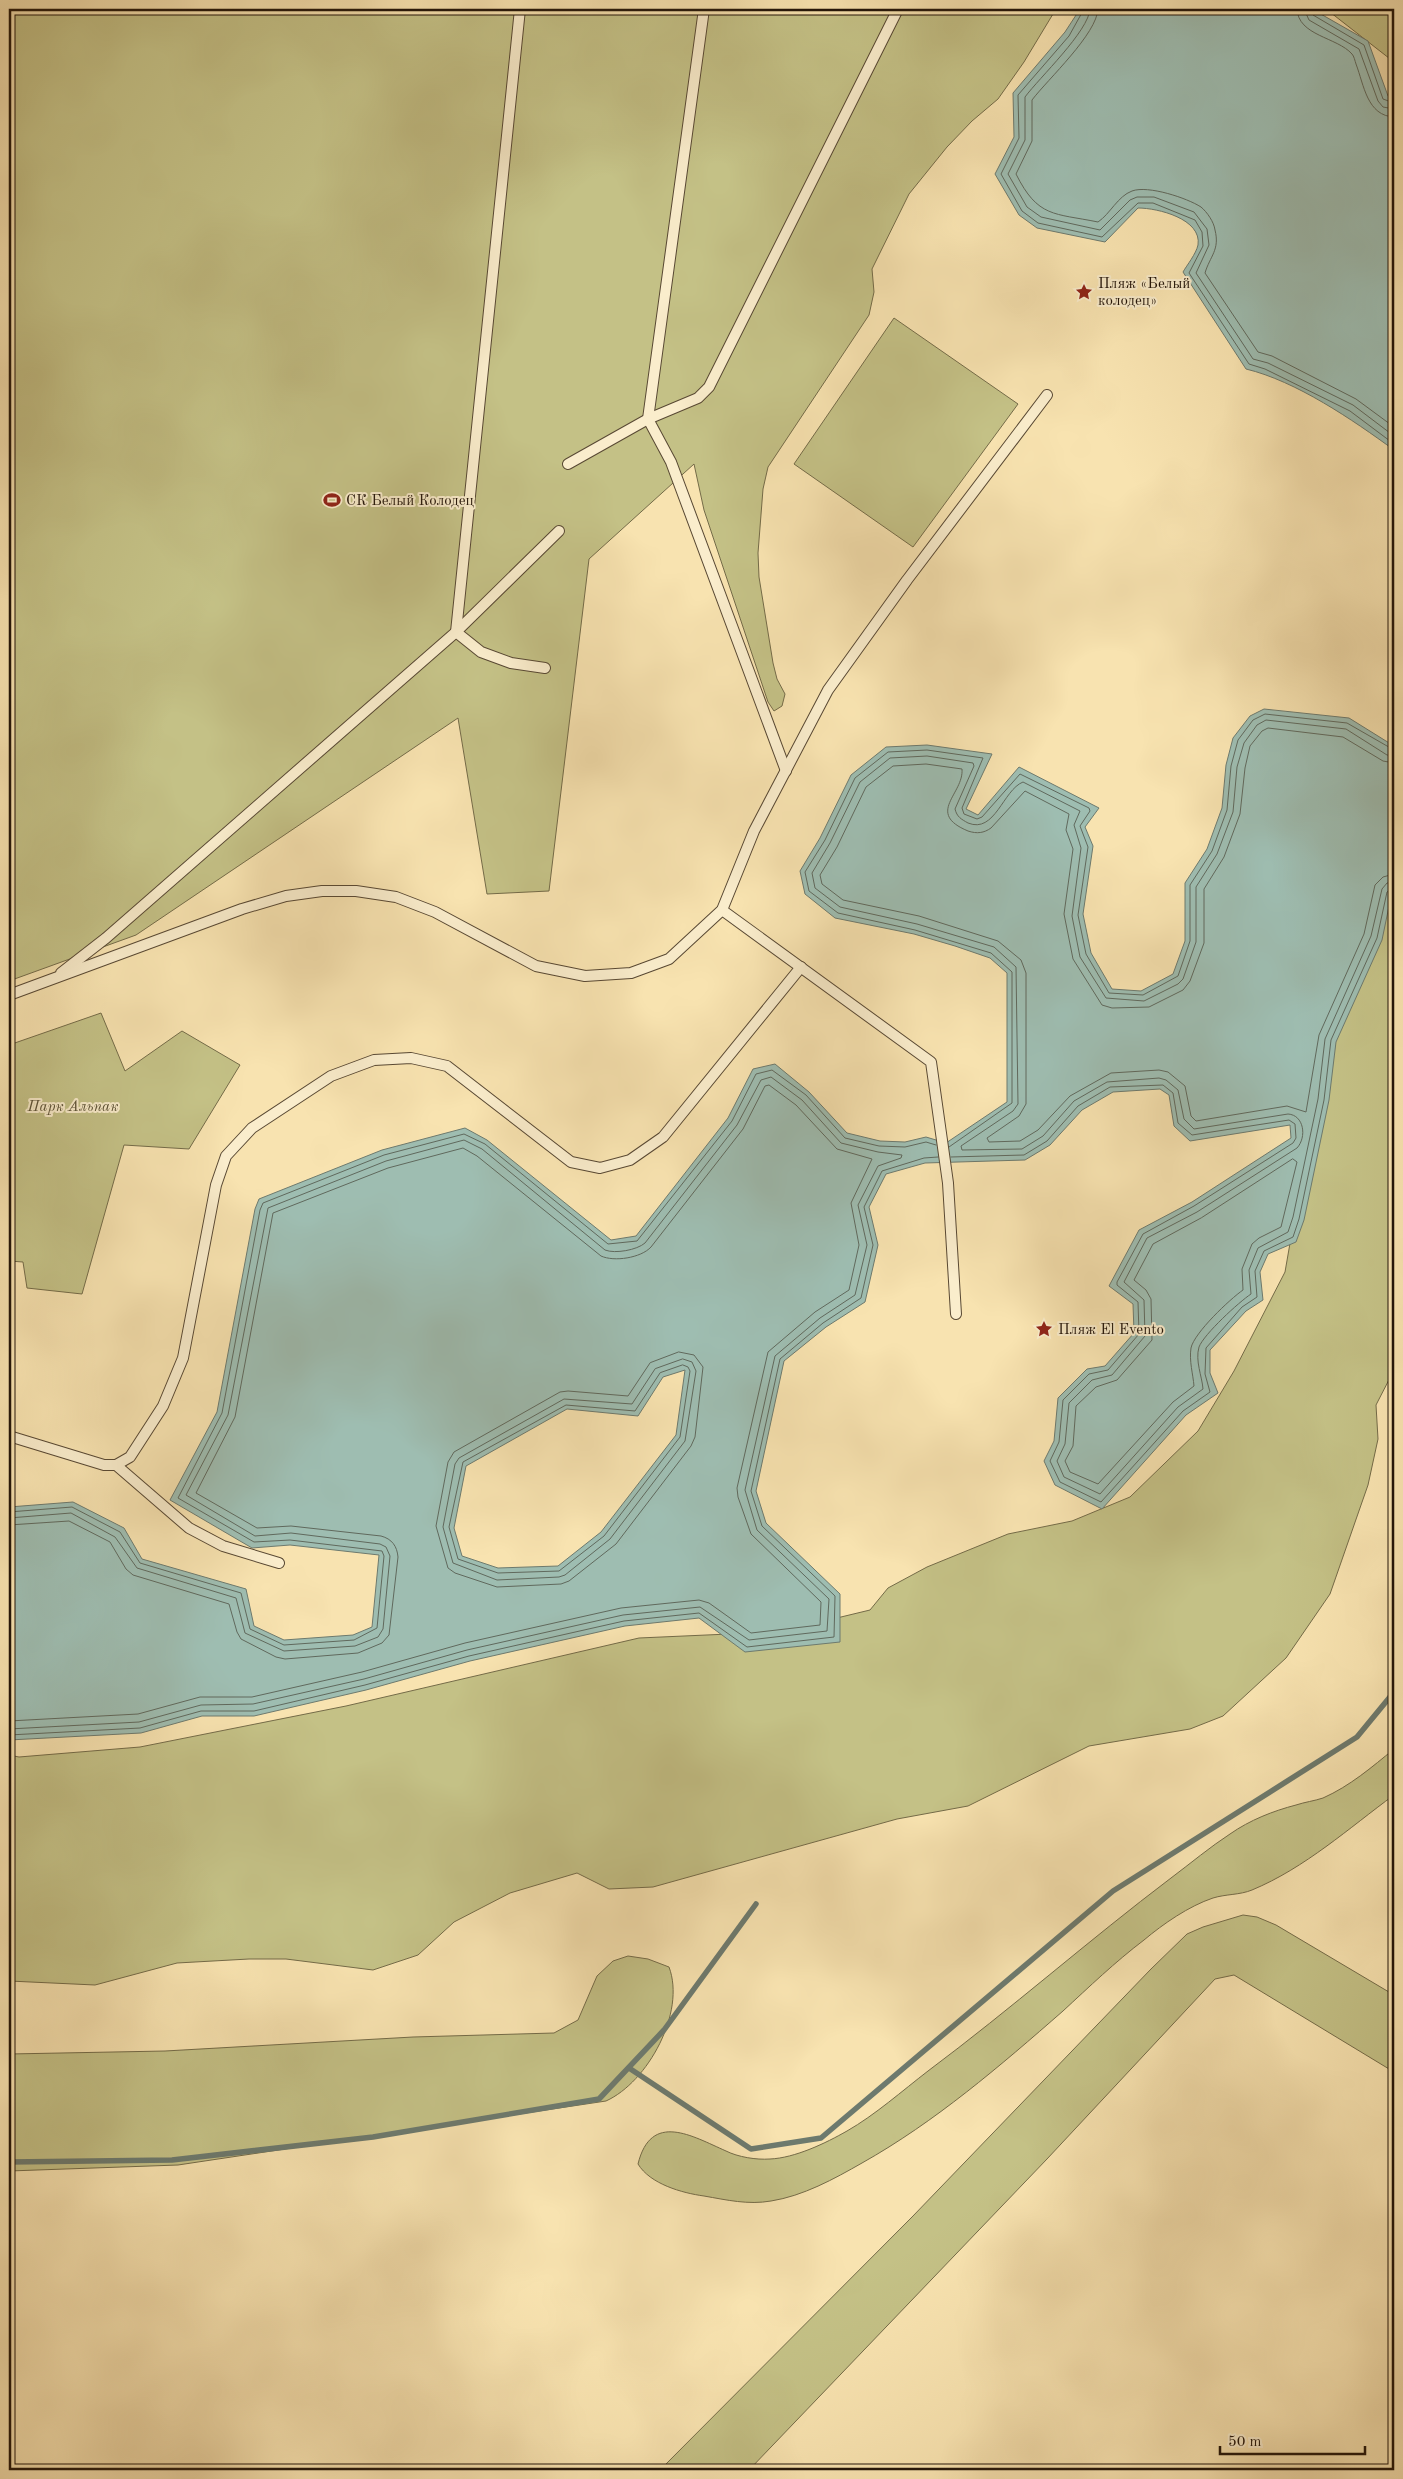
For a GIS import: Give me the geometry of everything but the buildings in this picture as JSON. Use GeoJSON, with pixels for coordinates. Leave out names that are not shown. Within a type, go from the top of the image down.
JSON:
{"type":"FeatureCollection","features":[{"type":"Feature","properties":{"kind":"lane"},"geometry":{"type":"LineString","coordinates":[[456,632],[520,9]]}},
{"type":"Feature","properties":{"kind":"lane"},"geometry":{"type":"LineString","coordinates":[[704,9],[648,419],[670,462],[786,771]]}},
{"type":"Feature","properties":{"kind":"lane"},"geometry":{"type":"LineString","coordinates":[[568,464],[648,419],[698,398],[709,387],[898,9]]}},
{"type":"Feature","properties":{"kind":"lane"},"geometry":{"type":"LineString","coordinates":[[9,995],[242,909],[286,896],[322,891],[356,891],[396,897],[436,912],[536,966],[585,976],[631,973],[669,959],[722,910],[754,832],[828,690],[907,580],[1047,395]]}},
{"type":"Feature","properties":{"kind":"lane"},"geometry":{"type":"LineString","coordinates":[[54,978],[106,938],[456,632],[559,531]]}},
{"type":"Feature","properties":{"kind":"lane"},"geometry":{"type":"LineString","coordinates":[[456,632],[481,652],[511,663],[544,668]]}},
{"type":"Feature","properties":{"kind":"lane"},"geometry":{"type":"LineString","coordinates":[[722,910],[931,1062],[948,1183],[956,1314]]}},
{"type":"Feature","properties":{"kind":"lane"},"geometry":{"type":"LineString","coordinates":[[9,1436],[104,1465],[116,1465],[130,1457],[163,1406],[183,1358],[216,1185],[226,1156],[252,1128],[331,1076],[374,1060],[411,1058],[447,1066],[571,1162],[600,1168],[630,1160],[663,1137],[801,967]]}},
{"type":"Feature","properties":{"kind":"lane"},"geometry":{"type":"LineString","coordinates":[[116,1465],[189,1528],[223,1546],[279,1562]]}},
{"type":"Feature","properties":{"kind":"green space","name":"СК Белый Колодец"},"geometry":{"type":"Polygon","coordinates":[[[9,9],[1056,9],[1024,62],[998,99],[972,121],[947,147],[909,194],[872,269],[874,292],[869,315],[768,467],[763,489],[758,553],[759,577],[773,663],[777,679],[785,694],[782,706],[774,711],[768,702],[704,510],[694,464],[589,559],[549,891],[487,894],[458,718],[136,935],[9,981],[9,9]]]}},
{"type":"Feature","properties":{"kind":"green space"},"geometry":{"type":"Polygon","coordinates":[[[1326,9],[1394,9],[1394,62],[1326,9]]]}},
{"type":"Feature","properties":{"kind":"green space"},"geometry":{"type":"Polygon","coordinates":[[[894,318],[1018,404],[913,547],[794,464],[894,318]]]}},
{"type":"Feature","properties":{"kind":"green space"},"geometry":{"type":"Polygon","coordinates":[[[1394,803],[1394,1370],[1376,1405],[1378,1439],[1368,1485],[1330,1594],[1286,1658],[1223,1716],[1190,1729],[1089,1746],[968,1806],[897,1819],[653,1887],[609,1889],[577,1873],[510,1893],[454,1922],[418,1955],[373,1970],[286,1959],[249,1959],[177,1963],[95,1985],[9,1981],[9,1755],[19,1757],[140,1747],[346,1706],[639,1638],[774,1632],[812,1624],[870,1610],[888,1588],[927,1567],[1008,1534],[1072,1521],[1130,1497],[1198,1431],[1234,1371],[1285,1272],[1316,1094],[1394,803]]]}},
{"type":"Feature","properties":{"kind":"green space","name":"Парк Альпак"},"geometry":{"type":"Polygon","coordinates":[[[101,1013],[125,1071],[182,1031],[240,1065],[189,1149],[124,1145],[82,1294],[27,1288],[23,1262],[9,1261],[9,1045],[101,1013]]]}},
{"type":"Feature","properties":{"kind":"green space"},"geometry":{"type":"Polygon","coordinates":[[[1394,1749],[1394,1795],[1326,1847],[1290,1871],[1252,1890],[1204,1901],[1168,1922],[1123,1957],[1039,2032],[966,2092],[915,2130],[851,2169],[818,2186],[783,2199],[746,2202],[695,2195],[677,2190],[650,2177],[638,2164],[644,2148],[652,2138],[663,2133],[674,2132],[687,2135],[736,2155],[765,2159],[780,2158],[800,2153],[839,2136],[868,2118],[1200,1855],[1246,1824],[1262,1816],[1287,1807],[1323,1798],[1333,1793],[1360,1776],[1394,1749]]]}},
{"type":"Feature","properties":{"kind":"green space"},"geometry":{"type":"Polygon","coordinates":[[[1243,1915],[1257,1917],[1276,1925],[1394,1995],[1394,2072],[1234,1975],[1215,1979],[1047,2159],[749,2470],[660,2470],[913,2216],[1187,1934],[1243,1915]]]}},
{"type":"Feature","properties":{"kind":"green space"},"geometry":{"type":"Polygon","coordinates":[[[628,1956],[648,1959],[669,1967],[673,1985],[672,2004],[668,2024],[660,2044],[649,2062],[621,2092],[606,2101],[178,2165],[9,2171],[9,2054],[165,2051],[413,2037],[554,2033],[578,2020],[597,1976],[613,1961],[628,1956]]]}},
{"type":"Feature","properties":{"kind":"water"},"geometry":{"type":"Polygon","coordinates":[[[1080,9],[1312,9],[1368,41],[1388,96],[1394,99],[1394,450],[1361,426],[1304,392],[1284,382],[1246,369],[1183,272],[1198,245],[1197,236],[1193,228],[1186,222],[1167,213],[1138,208],[1105,242],[1037,228],[1019,215],[995,174],[1014,137],[1013,93],[1065,32],[1080,9]]]}},
{"type":"Feature","properties":{"kind":"water"},"geometry":{"type":"Polygon","coordinates":[[[1264,709],[1349,718],[1394,746],[1394,882],[1382,940],[1336,1042],[1329,1100],[1304,1220],[1296,1242],[1268,1254],[1260,1272],[1263,1300],[1246,1311],[1210,1350],[1210,1373],[1218,1393],[1186,1415],[1102,1509],[1055,1485],[1044,1461],[1054,1441],[1058,1398],[1087,1369],[1105,1366],[1134,1333],[1133,1304],[1109,1286],[1139,1230],[1192,1202],[1291,1138],[1290,1125],[1190,1141],[1174,1126],[1169,1095],[1160,1089],[1113,1092],[1082,1110],[1050,1145],[1025,1160],[925,1163],[886,1174],[869,1207],[878,1245],[865,1302],[826,1327],[784,1361],[756,1491],[766,1523],[840,1594],[840,1642],[745,1652],[699,1618],[625,1626],[470,1661],[366,1690],[254,1716],[202,1716],[141,1733],[9,1740],[9,1507],[73,1502],[124,1528],[142,1559],[246,1589],[254,1626],[284,1640],[353,1635],[372,1627],[379,1555],[290,1545],[252,1548],[170,1500],[217,1412],[255,1209],[259,1199],[382,1150],[465,1128],[487,1140],[611,1240],[636,1236],[728,1118],[753,1069],[775,1064],[809,1092],[847,1133],[880,1141],[905,1142],[926,1137],[946,1143],[1007,1102],[1007,973],[990,958],[955,946],[914,934],[835,918],[805,894],[800,871],[820,838],[851,775],[886,747],[927,745],[992,754],[966,809],[978,815],[1019,767],[1099,808],[1085,827],[1093,846],[1083,914],[1091,953],[1112,989],[1141,991],[1173,974],[1185,941],[1185,883],[1207,849],[1222,808],[1226,765],[1233,738],[1250,716],[1264,709]],[[685,1370],[663,1377],[638,1416],[567,1409],[466,1466],[454,1528],[462,1556],[498,1568],[558,1566],[601,1532],[676,1435],[685,1370]]]}},
{"type":"Feature","properties":{"kind":"waterway"},"geometry":{"type":"LineString","coordinates":[[629,2068],[751,2149],[821,2138],[1113,1891],[1357,1737],[1394,1692]]}},
{"type":"Feature","properties":{"kind":"waterway"},"geometry":{"type":"LineString","coordinates":[[9,2162],[172,2160],[373,2137],[599,2099],[664,2030],[756,1904]]}},
{"type":"Feature","properties":{"kind":"place","name":"Пляж «Белый колодец»"},"geometry":{"type":"Point","coordinates":[1084,292]}},
{"type":"Feature","properties":{"kind":"place","name":"СК Белый Колодец"},"geometry":{"type":"Point","coordinates":[332,500]}},
{"type":"Feature","properties":{"kind":"place","name":"Пляж El Evento"},"geometry":{"type":"Point","coordinates":[1044,1329]}}]}
